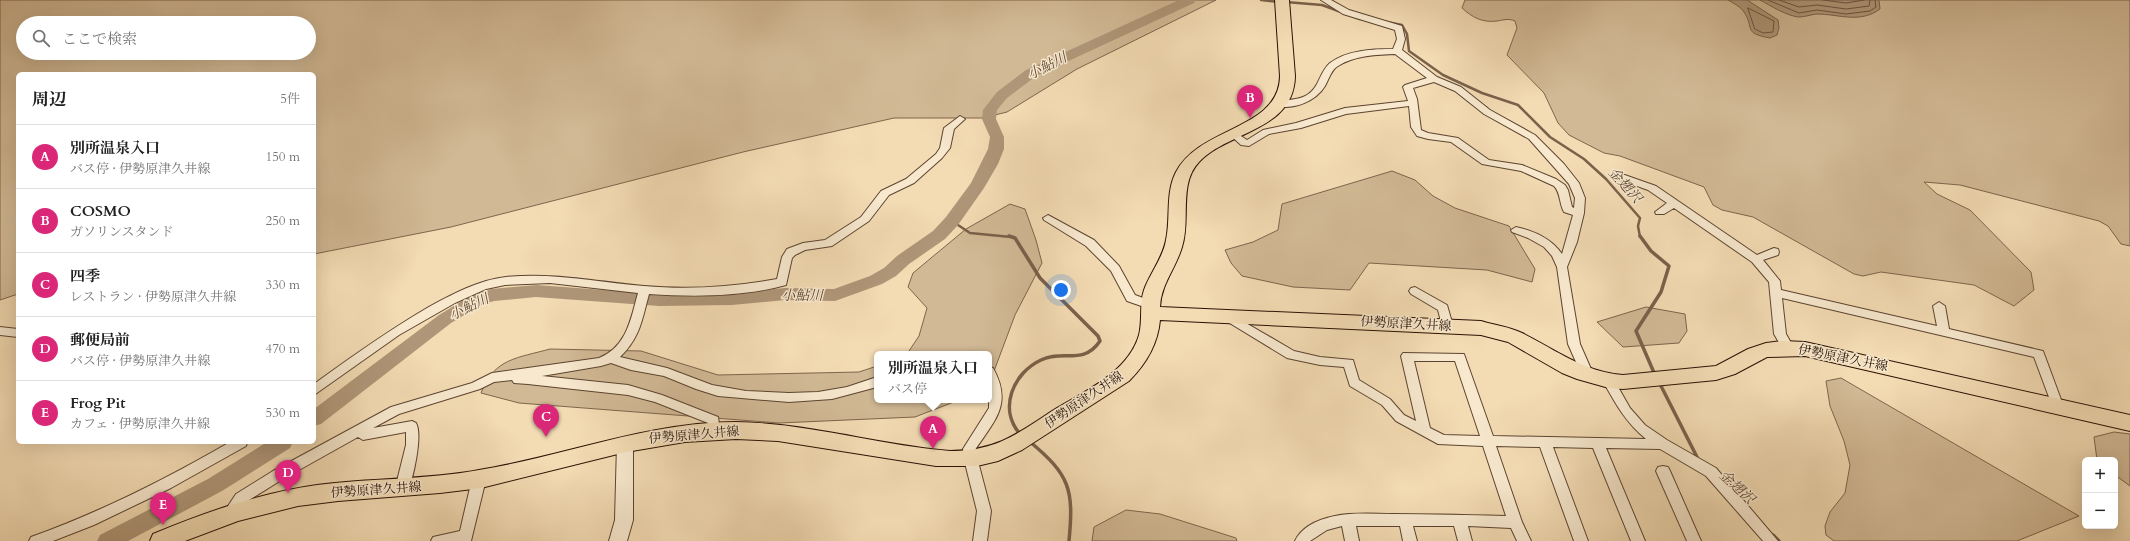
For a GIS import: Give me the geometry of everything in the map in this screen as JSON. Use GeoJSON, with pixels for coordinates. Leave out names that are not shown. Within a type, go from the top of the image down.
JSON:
{"type":"FeatureCollection","features":[{"type":"Feature","properties":{"kind":"main road"},"geometry":{"type":"LineString","coordinates":[[1151,309],[1153,290],[1167,262],[1175,241],[1179,190],[1184,172],[1201,152],[1235,135],[1261,119],[1280,104],[1287,81],[1282,3]]}},
{"type":"Feature","properties":{"kind":"main road","name":"伊勢原津久井線"},"geometry":{"type":"LineString","coordinates":[[161,541],[235,512],[310,495],[402,489],[479,479],[532,468],[625,444],[665,436],[714,431],[786,434],[935,458],[970,458],[989,455],[1013,446],[1123,374],[1134,363],[1144,348],[1149,334],[1151,309],[1226,316],[1481,328],[1514,337],[1584,374],[1609,381],[1623,382],[1716,373],[1729,370],[1762,352],[1788,348],[1827,352],[2130,423]]}},
{"type":"Feature","properties":{"kind":"street"},"geometry":{"type":"LineString","coordinates":[[1325,0],[1336,2],[1346,12],[1399,28],[1401,39],[1397,51]]}},
{"type":"Feature","properties":{"kind":"street"},"geometry":{"type":"LineString","coordinates":[[1371,10],[1373,21]]}},
{"type":"Feature","properties":{"kind":"street"},"geometry":{"type":"LineString","coordinates":[[1343,18],[1373,21]]}},
{"type":"Feature","properties":{"kind":"street"},"geometry":{"type":"LineString","coordinates":[[1280,104],[1292,105],[1313,94],[1318,89],[1330,67],[1346,58],[1359,53],[1397,51],[1434,79],[1458,89],[1487,112],[1526,134],[1540,144],[1574,183],[1580,198],[1579,213],[1572,242],[1562,267]]}},
{"type":"Feature","properties":{"kind":"street"},"geometry":{"type":"LineString","coordinates":[[1434,79],[1408,87],[1413,94],[1415,111],[1414,123],[1417,131],[1425,136],[1450,139],[1460,142],[1480,160],[1492,165],[1516,166],[1553,182],[1560,187],[1565,195],[1564,204],[1568,210],[1579,213]]}},
{"type":"Feature","properties":{"kind":"street"},"geometry":{"type":"LineString","coordinates":[[1235,135],[1244,143],[1249,143],[1266,132],[1298,126],[1345,111],[1413,103]]}},
{"type":"Feature","properties":{"kind":"street"},"geometry":{"type":"LineString","coordinates":[[316,389],[395,332],[451,300],[483,286],[506,281],[550,279],[645,290],[677,292],[729,290],[782,282],[787,257],[791,252],[803,247],[822,245],[856,226],[865,219],[885,193],[910,182],[939,156],[945,148],[949,128],[960,120]]}},
{"type":"Feature","properties":{"kind":"street"},"geometry":{"type":"LineString","coordinates":[[1619,176],[1652,188],[1756,259],[1774,281],[1780,334],[1788,348]]}},
{"type":"Feature","properties":{"kind":"street"},"geometry":{"type":"LineString","coordinates":[[1660,212],[1674,203]]}},
{"type":"Feature","properties":{"kind":"street"},"geometry":{"type":"LineString","coordinates":[[1048,218],[1090,243],[1115,269],[1131,298],[1151,309]]}},
{"type":"Feature","properties":{"kind":"street"},"geometry":{"type":"LineString","coordinates":[[1516,230],[1527,233],[1542,241],[1556,253],[1558,262],[1562,267],[1574,344],[1585,368],[1584,374]]}},
{"type":"Feature","properties":{"kind":"street"},"geometry":{"type":"LineString","coordinates":[[1756,259],[1774,252]]}},
{"type":"Feature","properties":{"kind":"street"},"geometry":{"type":"LineString","coordinates":[[476,386],[492,378],[601,362],[611,358],[624,346],[632,335],[645,290]]}},
{"type":"Feature","properties":{"kind":"street"},"geometry":{"type":"LineString","coordinates":[[1415,291],[1443,308],[1447,326]]}},
{"type":"Feature","properties":{"kind":"street"},"geometry":{"type":"LineString","coordinates":[[1775,293],[2039,354],[2057,405]]}},
{"type":"Feature","properties":{"kind":"street"},"geometry":{"type":"LineString","coordinates":[[1939,306],[1944,332]]}},
{"type":"Feature","properties":{"kind":"street"},"geometry":{"type":"LineString","coordinates":[[1226,316],[1291,355],[1320,361],[1349,363],[1354,383],[1386,402],[1400,418],[1442,440],[1662,444]]}},
{"type":"Feature","properties":{"kind":"street"},"geometry":{"type":"LineString","coordinates":[[0,331],[16,333]]}},
{"type":"Feature","properties":{"kind":"street"},"geometry":{"type":"LineString","coordinates":[[1425,432],[1407,356],[1460,357],[1515,522],[1523,541]]}},
{"type":"Feature","properties":{"kind":"street"},"geometry":{"type":"LineString","coordinates":[[611,358],[625,364],[667,372],[713,391],[759,396],[799,399],[828,396],[844,393],[874,383]]}},
{"type":"Feature","properties":{"kind":"street"},"geometry":{"type":"LineString","coordinates":[[980,541],[984,511],[969,449],[994,409],[995,383],[992,377]]}},
{"type":"Feature","properties":{"kind":"street"},"geometry":{"type":"LineString","coordinates":[[235,512],[237,503],[247,494],[380,418],[408,406],[476,386],[528,379],[628,390],[658,398],[714,420],[714,431]]}},
{"type":"Feature","properties":{"kind":"street"},"geometry":{"type":"LineString","coordinates":[[1609,381],[1626,411],[1641,428],[1662,444],[1710,472],[1771,541]]}},
{"type":"Feature","properties":{"kind":"street"},"geometry":{"type":"LineString","coordinates":[[363,435],[412,426],[412,445],[402,489]]}},
{"type":"Feature","properties":{"kind":"street"},"geometry":{"type":"LineString","coordinates":[[1545,442],[1580,541]]}},
{"type":"Feature","properties":{"kind":"street"},"geometry":{"type":"LineString","coordinates":[[1597,442],[1638,541]]}},
{"type":"Feature","properties":{"kind":"street"},"geometry":{"type":"LineString","coordinates":[[618,541],[624,520],[625,444]]}},
{"type":"Feature","properties":{"kind":"street"},"geometry":{"type":"LineString","coordinates":[[36,541],[100,517],[148,494],[227,446]]}},
{"type":"Feature","properties":{"kind":"street"},"geometry":{"type":"LineString","coordinates":[[1663,471],[1694,541]]}},
{"type":"Feature","properties":{"kind":"street"},"geometry":{"type":"LineString","coordinates":[[438,541],[464,538],[474,508],[479,479]]}},
{"type":"Feature","properties":{"kind":"street"},"geometry":{"type":"LineString","coordinates":[[1302,541],[1316,528],[1329,523],[1348,520],[1405,519],[1515,522]]}},
{"type":"Feature","properties":{"kind":"street"},"geometry":{"type":"LineString","coordinates":[[1405,519],[1410,541]]}},
{"type":"Feature","properties":{"kind":"street"},"geometry":{"type":"LineString","coordinates":[[1348,520],[1352,541]]}},
{"type":"Feature","properties":{"kind":"street"},"geometry":{"type":"LineString","coordinates":[[1459,520],[1465,541]]}},
{"type":"Feature","properties":{"kind":"shaded area"},"geometry":{"type":"Polygon","coordinates":[[[0,0],[1216,0],[1077,69],[1007,112],[983,118],[894,118],[743,152],[451,227],[316,254],[316,72],[16,72],[16,295],[0,300],[0,0]]]}},
{"type":"Feature","properties":{"kind":"shaded area"},"geometry":{"type":"Polygon","coordinates":[[[1465,0],[2130,0],[2130,246],[2121,244],[2108,226],[2099,221],[1960,185],[1924,182],[1937,194],[1970,210],[2031,272],[2034,290],[2014,306],[1974,285],[1881,272],[1863,276],[1854,274],[1753,217],[1722,210],[1713,205],[1704,187],[1620,156],[1604,153],[1569,135],[1558,123],[1544,93],[1507,55],[1517,28],[1515,21],[1508,19],[1487,21],[1478,19],[1462,8],[1465,0]]]}},
{"type":"Feature","properties":{"kind":"shaded area"},"geometry":{"type":"Polygon","coordinates":[[[1392,171],[1415,180],[1433,196],[1455,208],[1509,226],[1535,269],[1532,282],[1487,270],[1369,263],[1350,290],[1293,287],[1242,276],[1231,263],[1225,250],[1253,242],[1278,230],[1282,204],[1392,171]]]}},
{"type":"Feature","properties":{"kind":"shaded area"},"geometry":{"type":"Polygon","coordinates":[[[1010,204],[1025,209],[1042,263],[1015,315],[994,371],[992,373],[992,351],[909,351],[919,336],[927,308],[908,287],[913,273],[966,229],[1010,204]]]}},
{"type":"Feature","properties":{"kind":"shaded area"},"geometry":{"type":"Polygon","coordinates":[[[1646,307],[1685,314],[1687,331],[1679,343],[1623,347],[1597,322],[1646,307]]]}},
{"type":"Feature","properties":{"kind":"shaded area"},"geometry":{"type":"Polygon","coordinates":[[[550,349],[641,351],[718,375],[859,372],[874,367],[874,403],[951,403],[915,417],[779,423],[519,403],[481,393],[486,381],[500,366],[508,361],[550,349]]]}},
{"type":"Feature","properties":{"kind":"shaded area"},"geometry":{"type":"Polygon","coordinates":[[[1841,378],[2079,516],[2017,541],[1834,541],[1826,535],[1825,526],[1830,512],[1845,493],[1850,465],[1844,441],[1830,406],[1826,381],[1841,378]]]}},
{"type":"Feature","properties":{"kind":"shaded area"},"geometry":{"type":"Polygon","coordinates":[[[2114,432],[2130,434],[2130,486],[2118,477],[2118,457],[2097,457],[2094,437],[2114,432]]]}},
{"type":"Feature","properties":{"kind":"shaded area"},"geometry":{"type":"Polygon","coordinates":[[[1126,510],[1160,514],[1236,538],[1237,541],[1092,541],[1094,527],[1126,510]]]}},
{"type":"Feature","properties":{"kind":"water"},"geometry":{"type":"Polygon","coordinates":[[[1728,0],[1747,0],[1778,20],[1779,28],[1777,35],[1770,38],[1752,32],[1743,10],[1728,0]]]}},
{"type":"Feature","properties":{"kind":"water"},"geometry":{"type":"Polygon","coordinates":[[[1760,0],[1879,0],[1880,9],[1872,14],[1857,17],[1816,14],[1798,17],[1783,12],[1760,0]]]}},
{"type":"Feature","properties":{"kind":"waterway","name":"小鮎川"},"geometry":{"type":"LineString","coordinates":[[316,417],[445,319],[473,302],[491,295],[509,292],[536,291],[659,300],[732,299],[785,294],[835,295],[876,280],[890,272],[903,260],[939,235],[952,221],[978,185],[990,164],[996,149],[997,137],[989,119],[990,110],[1002,95],[1031,73],[1189,0]]}},
{"type":"Feature","properties":{"kind":"waterway","name":"金翅沢"},"geometry":{"type":"LineString","coordinates":[[1261,0],[1279,2]]}},
{"type":"Feature","properties":{"kind":"waterway","name":"金翅沢"},"geometry":{"type":"LineString","coordinates":[[1286,2],[1322,5],[1360,19]]}},
{"type":"Feature","properties":{"kind":"waterway","name":"金翅沢"},"geometry":{"type":"LineString","coordinates":[[1387,22],[1402,25],[1407,34],[1409,51],[1443,75],[1482,93],[1518,105],[1550,137],[1584,159],[1606,179],[1640,218],[1638,226],[1640,237]]}},
{"type":"Feature","properties":{"kind":"waterway"},"geometry":{"type":"LineString","coordinates":[[952,221],[970,233],[1011,237]]}},
{"type":"Feature","properties":{"kind":"waterway"},"geometry":{"type":"LineString","coordinates":[[1009,236],[1015,238],[1040,278],[1098,336],[1100,341],[1087,353],[1072,356],[1049,357],[1031,366],[1023,374],[1016,383],[1012,392],[1010,403],[1010,414],[1013,424],[1020,434]]}},
{"type":"Feature","properties":{"kind":"waterway","name":"金翅沢"},"geometry":{"type":"LineString","coordinates":[[1640,236],[1651,251],[1669,266],[1661,292],[1636,331],[1655,375]]}},
{"type":"Feature","properties":{"kind":"waterway","name":"金翅沢"},"geometry":{"type":"LineString","coordinates":[[1659,382],[1698,459]]}},
{"type":"Feature","properties":{"kind":"waterway"},"geometry":{"type":"LineString","coordinates":[[1029,441],[1053,464],[1061,474],[1066,484],[1071,508],[1069,541]]}},
{"type":"Feature","properties":{"kind":"waterway","name":"小鮎川"},"geometry":{"type":"LineString","coordinates":[[108,541],[215,485],[280,444]]}},
{"type":"Feature","properties":{"kind":"waterway","name":"金翅沢"},"geometry":{"type":"LineString","coordinates":[[1773,535],[1779,541]]}},
{"type":"Feature","properties":{"kind":"place","name":"COSMO"},"geometry":{"type":"Point","coordinates":[1250,118]}},
{"type":"Feature","properties":{"kind":"place","name":"四季"},"geometry":{"type":"Point","coordinates":[546,437]}},
{"type":"Feature","properties":{"kind":"place","name":"別所温泉入口"},"geometry":{"type":"Point","coordinates":[933,449]}},
{"type":"Feature","properties":{"kind":"place","name":"郵便局前"},"geometry":{"type":"Point","coordinates":[288,493]}},
{"type":"Feature","properties":{"kind":"place","name":"Frog Pit"},"geometry":{"type":"Point","coordinates":[163,525]}}]}
